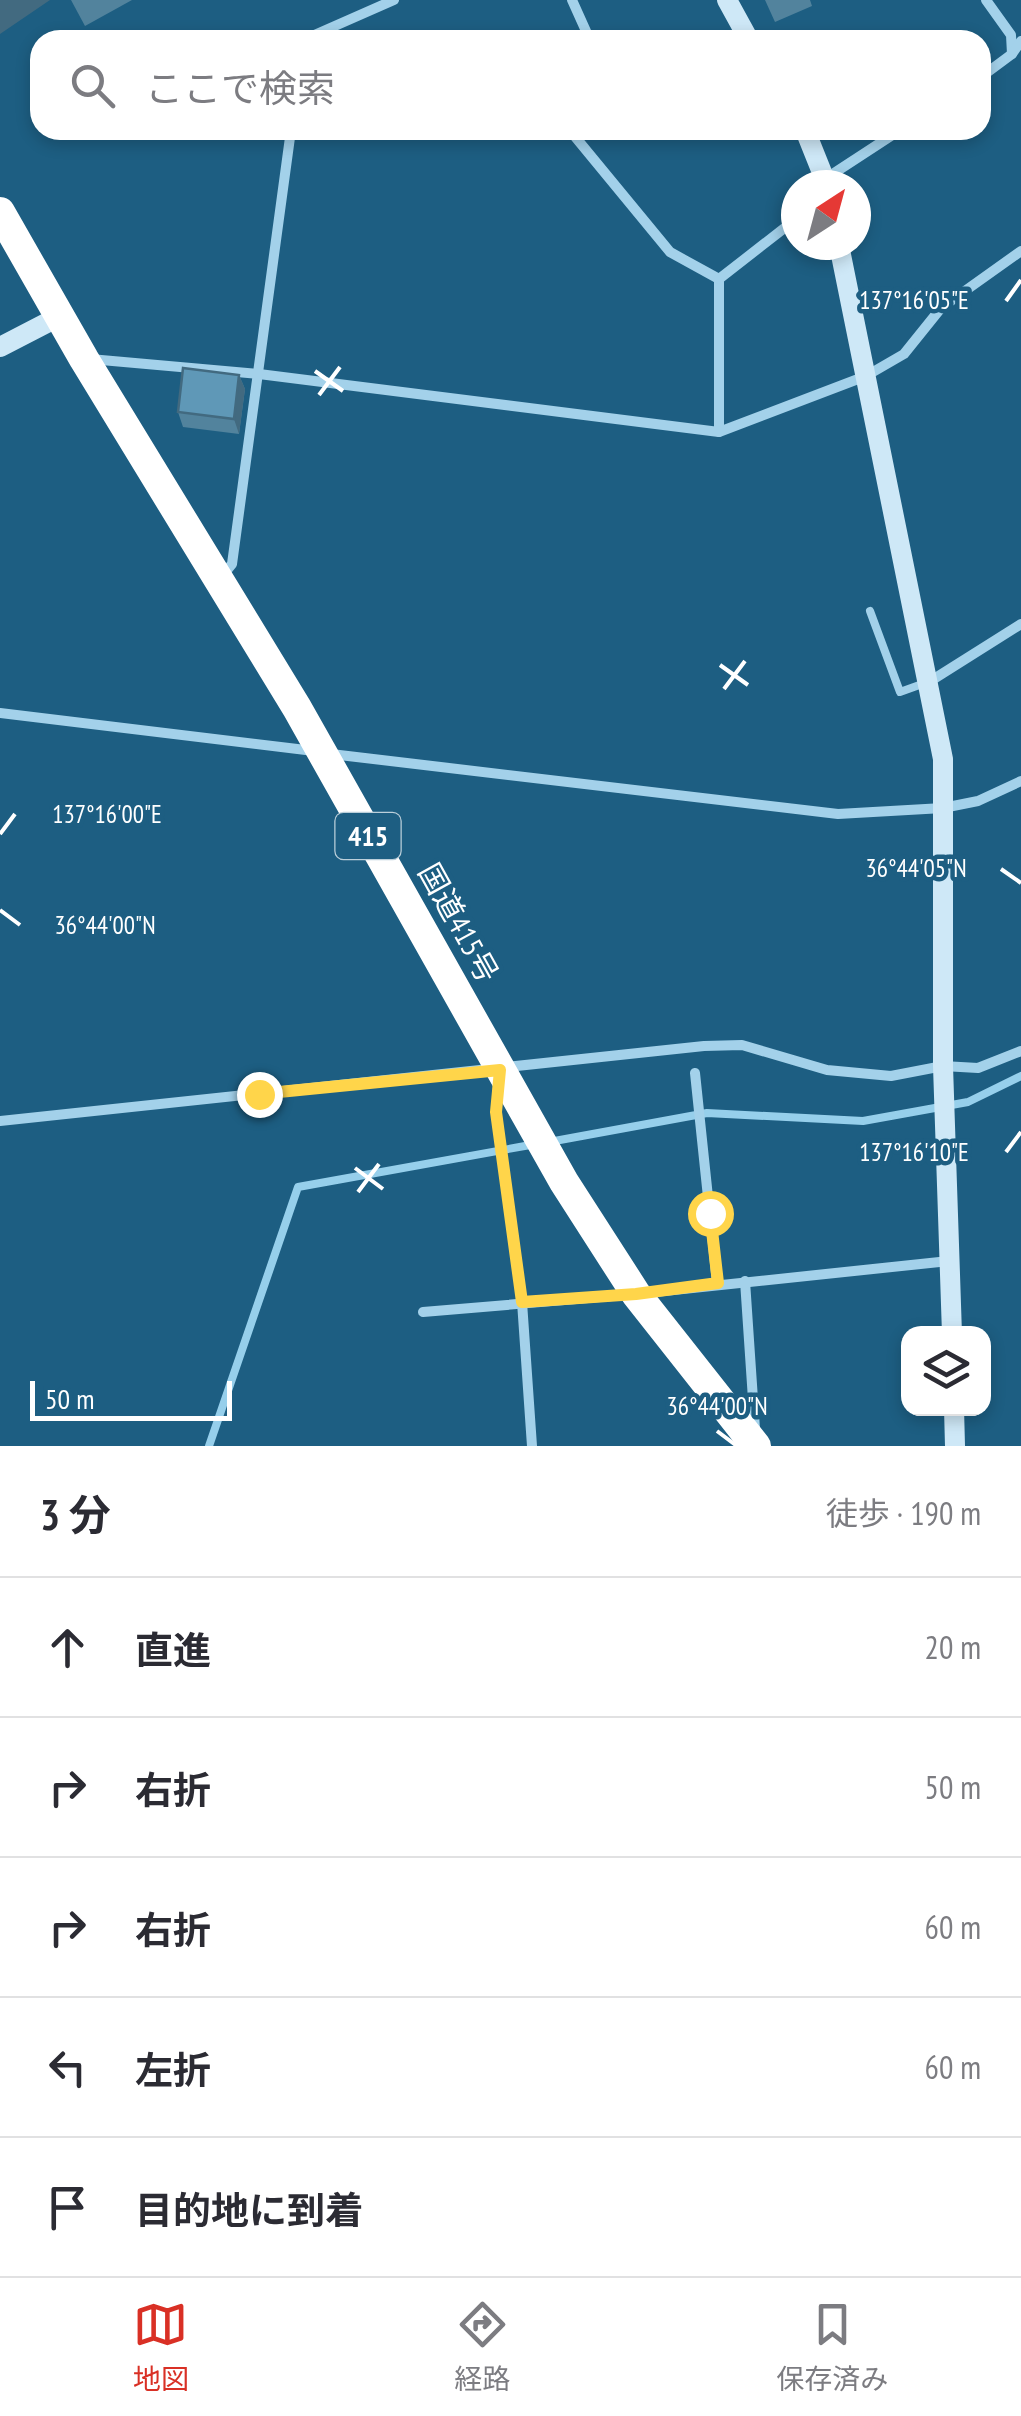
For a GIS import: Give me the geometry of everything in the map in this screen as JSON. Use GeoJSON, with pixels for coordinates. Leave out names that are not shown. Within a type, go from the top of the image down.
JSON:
{"type":"FeatureCollection","features":[{"type":"Feature","properties":{"kind":"highway","name":"国道415号"},"geometry":{"type":"LineString","coordinates":[[0,212],[321,752],[564,1182],[636,1294],[756,1446]]}},
{"type":"Feature","properties":{"kind":"street"},"geometry":{"type":"LineString","coordinates":[[326,30],[394,0]]}},
{"type":"Feature","properties":{"kind":"street"},"geometry":{"type":"LineString","coordinates":[[572,0],[586,30]]}},
{"type":"Feature","properties":{"kind":"street"},"geometry":{"type":"LineString","coordinates":[[727,0],[743,30]]}},
{"type":"Feature","properties":{"kind":"street"},"geometry":{"type":"LineString","coordinates":[[986,0],[1010,34],[1016,57]]}},
{"type":"Feature","properties":{"kind":"street"},"geometry":{"type":"LineString","coordinates":[[991,71],[1016,57],[1021,41]]}},
{"type":"Feature","properties":{"kind":"street"},"geometry":{"type":"LineString","coordinates":[[220,580],[232,564],[290,140]]}},
{"type":"Feature","properties":{"kind":"street"},"geometry":{"type":"LineString","coordinates":[[578,140],[670,252],[719,279]]}},
{"type":"Feature","properties":{"kind":"street"},"geometry":{"type":"LineString","coordinates":[[809,140],[819,170]]}},
{"type":"Feature","properties":{"kind":"street"},"geometry":{"type":"LineString","coordinates":[[843,170],[886,140]]}},
{"type":"Feature","properties":{"kind":"street"},"geometry":{"type":"LineString","coordinates":[[719,279],[781,230]]}},
{"type":"Feature","properties":{"kind":"street"},"geometry":{"type":"LineString","coordinates":[[84,359],[259,374],[719,432],[866,376],[904,354],[941,308],[1021,251]]}},
{"type":"Feature","properties":{"kind":"street"},"geometry":{"type":"LineString","coordinates":[[842,260],[943,759],[944,1066],[952,1326]]}},
{"type":"Feature","properties":{"kind":"street"},"geometry":{"type":"LineString","coordinates":[[719,279],[719,432]]}},
{"type":"Feature","properties":{"kind":"street"},"geometry":{"type":"LineString","coordinates":[[0,348],[62,315]]}},
{"type":"Feature","properties":{"kind":"street"},"geometry":{"type":"LineString","coordinates":[[929,682],[1021,624]]}},
{"type":"Feature","properties":{"kind":"street"},"geometry":{"type":"LineString","coordinates":[[0,713],[838,814],[978,802],[1021,781]]}},
{"type":"Feature","properties":{"kind":"street"},"geometry":{"type":"LineString","coordinates":[[0,1121],[704,1046],[742,1045],[827,1070],[891,1076],[944,1066],[978,1068],[1021,1051]]}},
{"type":"Feature","properties":{"kind":"street"},"geometry":{"type":"LineString","coordinates":[[500,1070],[496,1112],[522,1302],[532,1446]]}},
{"type":"Feature","properties":{"kind":"street"},"geometry":{"type":"LineString","coordinates":[[695,1072],[718,1283]]}},
{"type":"Feature","properties":{"kind":"street"},"geometry":{"type":"LineString","coordinates":[[423,1312],[636,1294],[950,1260]]}},
{"type":"Feature","properties":{"kind":"street"},"geometry":{"type":"LineString","coordinates":[[744,1280],[756,1446]]}},
{"type":"Feature","properties":{"kind":"street"},"geometry":{"type":"LineString","coordinates":[[954,1416],[956,1446]]}},
{"type":"Feature","properties":{"kind":"lane"},"geometry":{"type":"LineString","coordinates":[[870,611],[900,692],[929,682]]}},
{"type":"Feature","properties":{"kind":"building"},"geometry":{"type":"Polygon","coordinates":[[[183,368],[239,375],[234,419],[178,412],[183,368]]]}},
{"type":"Feature","properties":{"kind":"waterway"},"geometry":{"type":"LineString","coordinates":[[549,1142],[707,1113],[863,1121],[968,1102],[1021,1076]]}},
{"type":"Feature","properties":{"kind":"waterway"},"geometry":{"type":"LineString","coordinates":[[209,1446],[298,1187],[536,1144]]}},
{"type":"Feature","properties":{"kind":"route"},"geometry":{"type":"LineString","coordinates":[[259,1094],[500,1070],[496,1112],[522,1302],[636,1294],[718,1283],[710,1213]]}}]}
